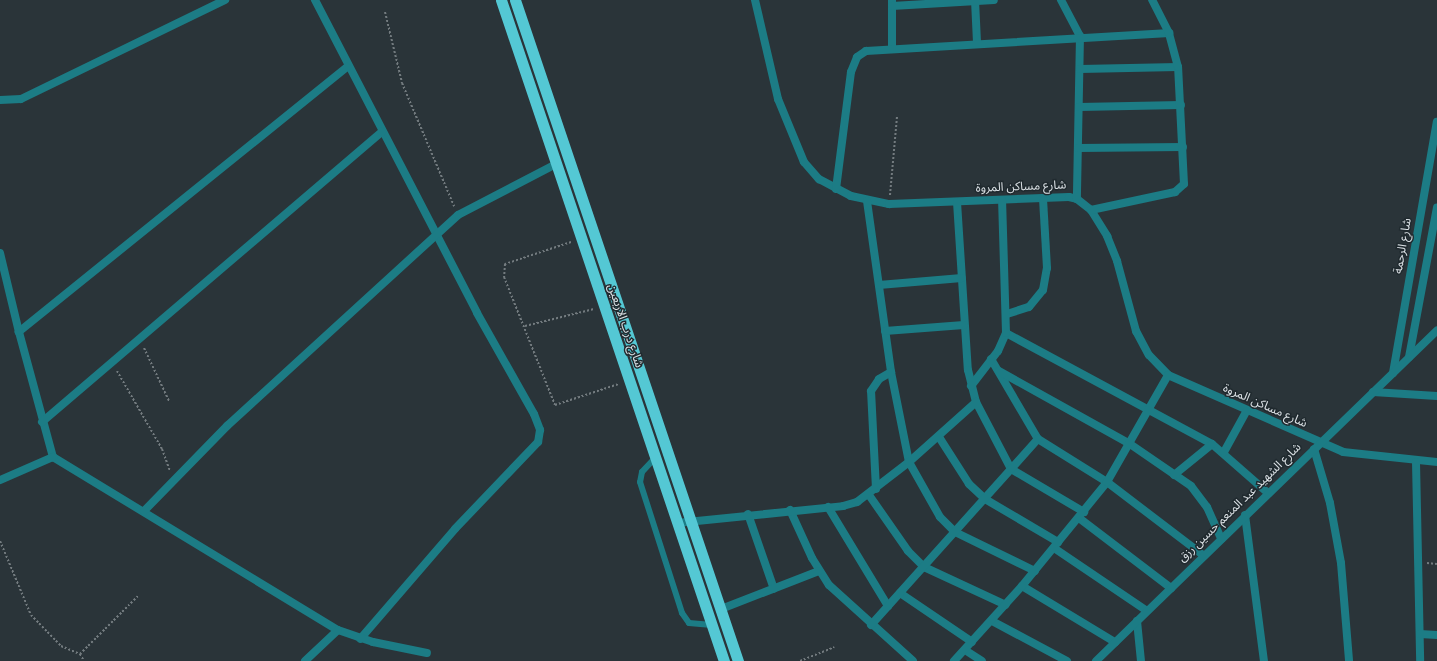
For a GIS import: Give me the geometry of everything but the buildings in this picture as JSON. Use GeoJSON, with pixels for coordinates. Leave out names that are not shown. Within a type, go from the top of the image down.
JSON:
{"type":"FeatureCollection","features":[{"type":"Feature","properties":{"kind":"highway","name":"شارع درب الاربعين"},"geometry":{"type":"LineString","coordinates":[[501,0],[724,661]]}},
{"type":"Feature","properties":{"kind":"highway","name":"شارع درب الاربعين"},"geometry":{"type":"LineString","coordinates":[[515,0],[628,340],[738,661]]}},
{"type":"Feature","properties":{"kind":"highway"},"geometry":{"type":"LineString","coordinates":[[616,343],[628,340]]}},
{"type":"Feature","properties":{"kind":"street"},"geometry":{"type":"LineString","coordinates":[[0,108],[3,101],[21,99],[225,0]]}},
{"type":"Feature","properties":{"kind":"street"},"geometry":{"type":"LineString","coordinates":[[315,0],[382,132],[534,414],[540,437],[360,639]]}},
{"type":"Feature","properties":{"kind":"street","name":"شارع مساكن المروة"},"geometry":{"type":"LineString","coordinates":[[755,0],[769,70],[794,143],[804,162],[819,179],[836,189],[867,201],[889,204],[1043,198],[1077,199],[1091,210],[1117,261],[1136,332],[1150,355],[1168,375],[1317,446],[1343,452],[1416,462],[1437,462]]}},
{"type":"Feature","properties":{"kind":"street"},"geometry":{"type":"LineString","coordinates":[[892,48],[892,3],[994,0]]}},
{"type":"Feature","properties":{"kind":"street"},"geometry":{"type":"LineString","coordinates":[[1061,0],[1080,36],[1077,199]]}},
{"type":"Feature","properties":{"kind":"street"},"geometry":{"type":"LineString","coordinates":[[1091,210],[1180,189],[1185,178],[1178,67],[1169,33],[1152,0]]}},
{"type":"Feature","properties":{"kind":"street"},"geometry":{"type":"LineString","coordinates":[[975,1],[977,43]]}},
{"type":"Feature","properties":{"kind":"street"},"geometry":{"type":"LineString","coordinates":[[836,189],[854,62],[866,51],[1080,36],[1169,33]]}},
{"type":"Feature","properties":{"kind":"street"},"geometry":{"type":"LineString","coordinates":[[19,332],[348,67]]}},
{"type":"Feature","properties":{"kind":"street"},"geometry":{"type":"LineString","coordinates":[[1080,69],[1178,67]]}},
{"type":"Feature","properties":{"kind":"street"},"geometry":{"type":"LineString","coordinates":[[1079,107],[1181,105]]}},
{"type":"Feature","properties":{"kind":"street","name":"شارع الرحمة"},"geometry":{"type":"LineString","coordinates":[[1393,373],[1437,122]]}},
{"type":"Feature","properties":{"kind":"street"},"geometry":{"type":"LineString","coordinates":[[42,422],[112,363],[136,340],[382,132]]}},
{"type":"Feature","properties":{"kind":"street"},"geometry":{"type":"LineString","coordinates":[[1078,148],[1183,147]]}},
{"type":"Feature","properties":{"kind":"street"},"geometry":{"type":"LineString","coordinates":[[144,511],[174,480],[437,232],[458,214],[556,164]]}},
{"type":"Feature","properties":{"kind":"street"},"geometry":{"type":"LineString","coordinates":[[1007,314],[1029,307],[1045,285],[1043,198]]}},
{"type":"Feature","properties":{"kind":"street"},"geometry":{"type":"LineString","coordinates":[[971,386],[991,359],[1006,333],[1007,314],[1002,200]]}},
{"type":"Feature","properties":{"kind":"street"},"geometry":{"type":"LineString","coordinates":[[867,201],[891,372],[909,462],[940,517],[955,532],[1035,571]]}},
{"type":"Feature","properties":{"kind":"street"},"geometry":{"type":"LineString","coordinates":[[958,202],[964,325],[971,386],[976,402],[1011,469],[1081,515],[1171,588]]}},
{"type":"Feature","properties":{"kind":"street"},"geometry":{"type":"LineString","coordinates":[[1409,357],[1437,208]]}},
{"type":"Feature","properties":{"kind":"street"},"geometry":{"type":"LineString","coordinates":[[0,253],[42,422],[53,457],[338,630],[360,639],[427,653]]}},
{"type":"Feature","properties":{"kind":"street"},"geometry":{"type":"LineString","coordinates":[[879,285],[962,278]]}},
{"type":"Feature","properties":{"kind":"street"},"geometry":{"type":"LineString","coordinates":[[885,331],[964,325]]}},
{"type":"Feature","properties":{"kind":"street","name":"شارع الشهيد عبد المنعم حسين رزق"},"geometry":{"type":"LineString","coordinates":[[1096,661],[1437,330]]}},
{"type":"Feature","properties":{"kind":"street"},"geometry":{"type":"LineString","coordinates":[[1006,333],[1212,444],[1224,452],[1268,493]]}},
{"type":"Feature","properties":{"kind":"street"},"geometry":{"type":"LineString","coordinates":[[991,359],[1038,439],[1107,482],[1204,556]]}},
{"type":"Feature","properties":{"kind":"street"},"geometry":{"type":"LineString","coordinates":[[999,371],[1130,444],[1198,493],[1221,539]]}},
{"type":"Feature","properties":{"kind":"street"},"geometry":{"type":"LineString","coordinates":[[876,489],[871,391],[879,379],[891,372]]}},
{"type":"Feature","properties":{"kind":"street"},"geometry":{"type":"LineString","coordinates":[[954,661],[1006,605],[1107,482],[1168,375]]}},
{"type":"Feature","properties":{"kind":"street"},"geometry":{"type":"LineString","coordinates":[[1373,392],[1437,396]]}},
{"type":"Feature","properties":{"kind":"street"},"geometry":{"type":"LineString","coordinates":[[677,523],[748,514],[843,506],[869,495],[939,437],[976,402]]}},
{"type":"Feature","properties":{"kind":"street"},"geometry":{"type":"LineString","coordinates":[[1224,452],[1246,412]]}},
{"type":"Feature","properties":{"kind":"street"},"geometry":{"type":"LineString","coordinates":[[939,437],[970,484],[985,499],[1056,545],[1147,611]]}},
{"type":"Feature","properties":{"kind":"street"},"geometry":{"type":"LineString","coordinates":[[871,625],[1038,439]]}},
{"type":"Feature","properties":{"kind":"street"},"geometry":{"type":"LineString","coordinates":[[1174,475],[1212,444]]}},
{"type":"Feature","properties":{"kind":"street"},"geometry":{"type":"LineString","coordinates":[[1317,446],[1330,503],[1341,563],[1349,661]]}},
{"type":"Feature","properties":{"kind":"street"},"geometry":{"type":"LineString","coordinates":[[0,480],[53,457]]}},
{"type":"Feature","properties":{"kind":"street"},"geometry":{"type":"LineString","coordinates":[[1416,462],[1420,661]]}},
{"type":"Feature","properties":{"kind":"street"},"geometry":{"type":"LineString","coordinates":[[869,495],[908,551],[924,567],[1006,605]]}},
{"type":"Feature","properties":{"kind":"street"},"geometry":{"type":"LineString","coordinates":[[828,507],[888,606]]}},
{"type":"Feature","properties":{"kind":"street"},"geometry":{"type":"LineString","coordinates":[[790,510],[819,571],[840,597],[913,661]]}},
{"type":"Feature","properties":{"kind":"street"},"geometry":{"type":"LineString","coordinates":[[748,514],[774,588]]}},
{"type":"Feature","properties":{"kind":"street"},"geometry":{"type":"LineString","coordinates":[[1245,515],[1264,661]]}},
{"type":"Feature","properties":{"kind":"street"},"geometry":{"type":"LineString","coordinates":[[721,609],[819,571]]}},
{"type":"Feature","properties":{"kind":"street"},"geometry":{"type":"LineString","coordinates":[[1022,586],[1115,642]]}},
{"type":"Feature","properties":{"kind":"street"},"geometry":{"type":"LineString","coordinates":[[900,593],[972,642]]}},
{"type":"Feature","properties":{"kind":"street"},"geometry":{"type":"LineString","coordinates":[[992,621],[1067,661]]}},
{"type":"Feature","properties":{"kind":"street"},"geometry":{"type":"LineString","coordinates":[[1137,621],[1141,661]]}},
{"type":"Feature","properties":{"kind":"street"},"geometry":{"type":"LineString","coordinates":[[305,661],[338,630]]}},
{"type":"Feature","properties":{"kind":"street"},"geometry":{"type":"LineString","coordinates":[[1420,634],[1437,635]]}},
{"type":"Feature","properties":{"kind":"street"},"geometry":{"type":"LineString","coordinates":[[964,650],[982,661]]}},
{"type":"Feature","properties":{"kind":"lane"},"geometry":{"type":"LineString","coordinates":[[655,458],[642,472],[640,482],[682,613],[690,623],[712,625]]}},
{"type":"Feature","properties":{"kind":"path"},"geometry":{"type":"LineString","coordinates":[[385,12],[402,83],[458,214]]}},
{"type":"Feature","properties":{"kind":"path"},"geometry":{"type":"LineString","coordinates":[[889,204],[897,116]]}},
{"type":"Feature","properties":{"kind":"path"},"geometry":{"type":"LineString","coordinates":[[581,239],[505,264],[504,277],[525,326],[555,405],[629,380]]}},
{"type":"Feature","properties":{"kind":"path"},"geometry":{"type":"LineString","coordinates":[[525,326],[604,307]]}},
{"type":"Feature","properties":{"kind":"path"},"geometry":{"type":"LineString","coordinates":[[136,340],[147,352],[169,401]]}},
{"type":"Feature","properties":{"kind":"path"},"geometry":{"type":"LineString","coordinates":[[112,363],[162,449],[174,480]]}},
{"type":"Feature","properties":{"kind":"path"},"geometry":{"type":"LineString","coordinates":[[0,541],[31,615],[61,646],[80,654],[84,661]]}},
{"type":"Feature","properties":{"kind":"path"},"geometry":{"type":"LineString","coordinates":[[80,654],[139,596]]}},
{"type":"Feature","properties":{"kind":"path"},"geometry":{"type":"LineString","coordinates":[[800,661],[834,647]]}}]}
